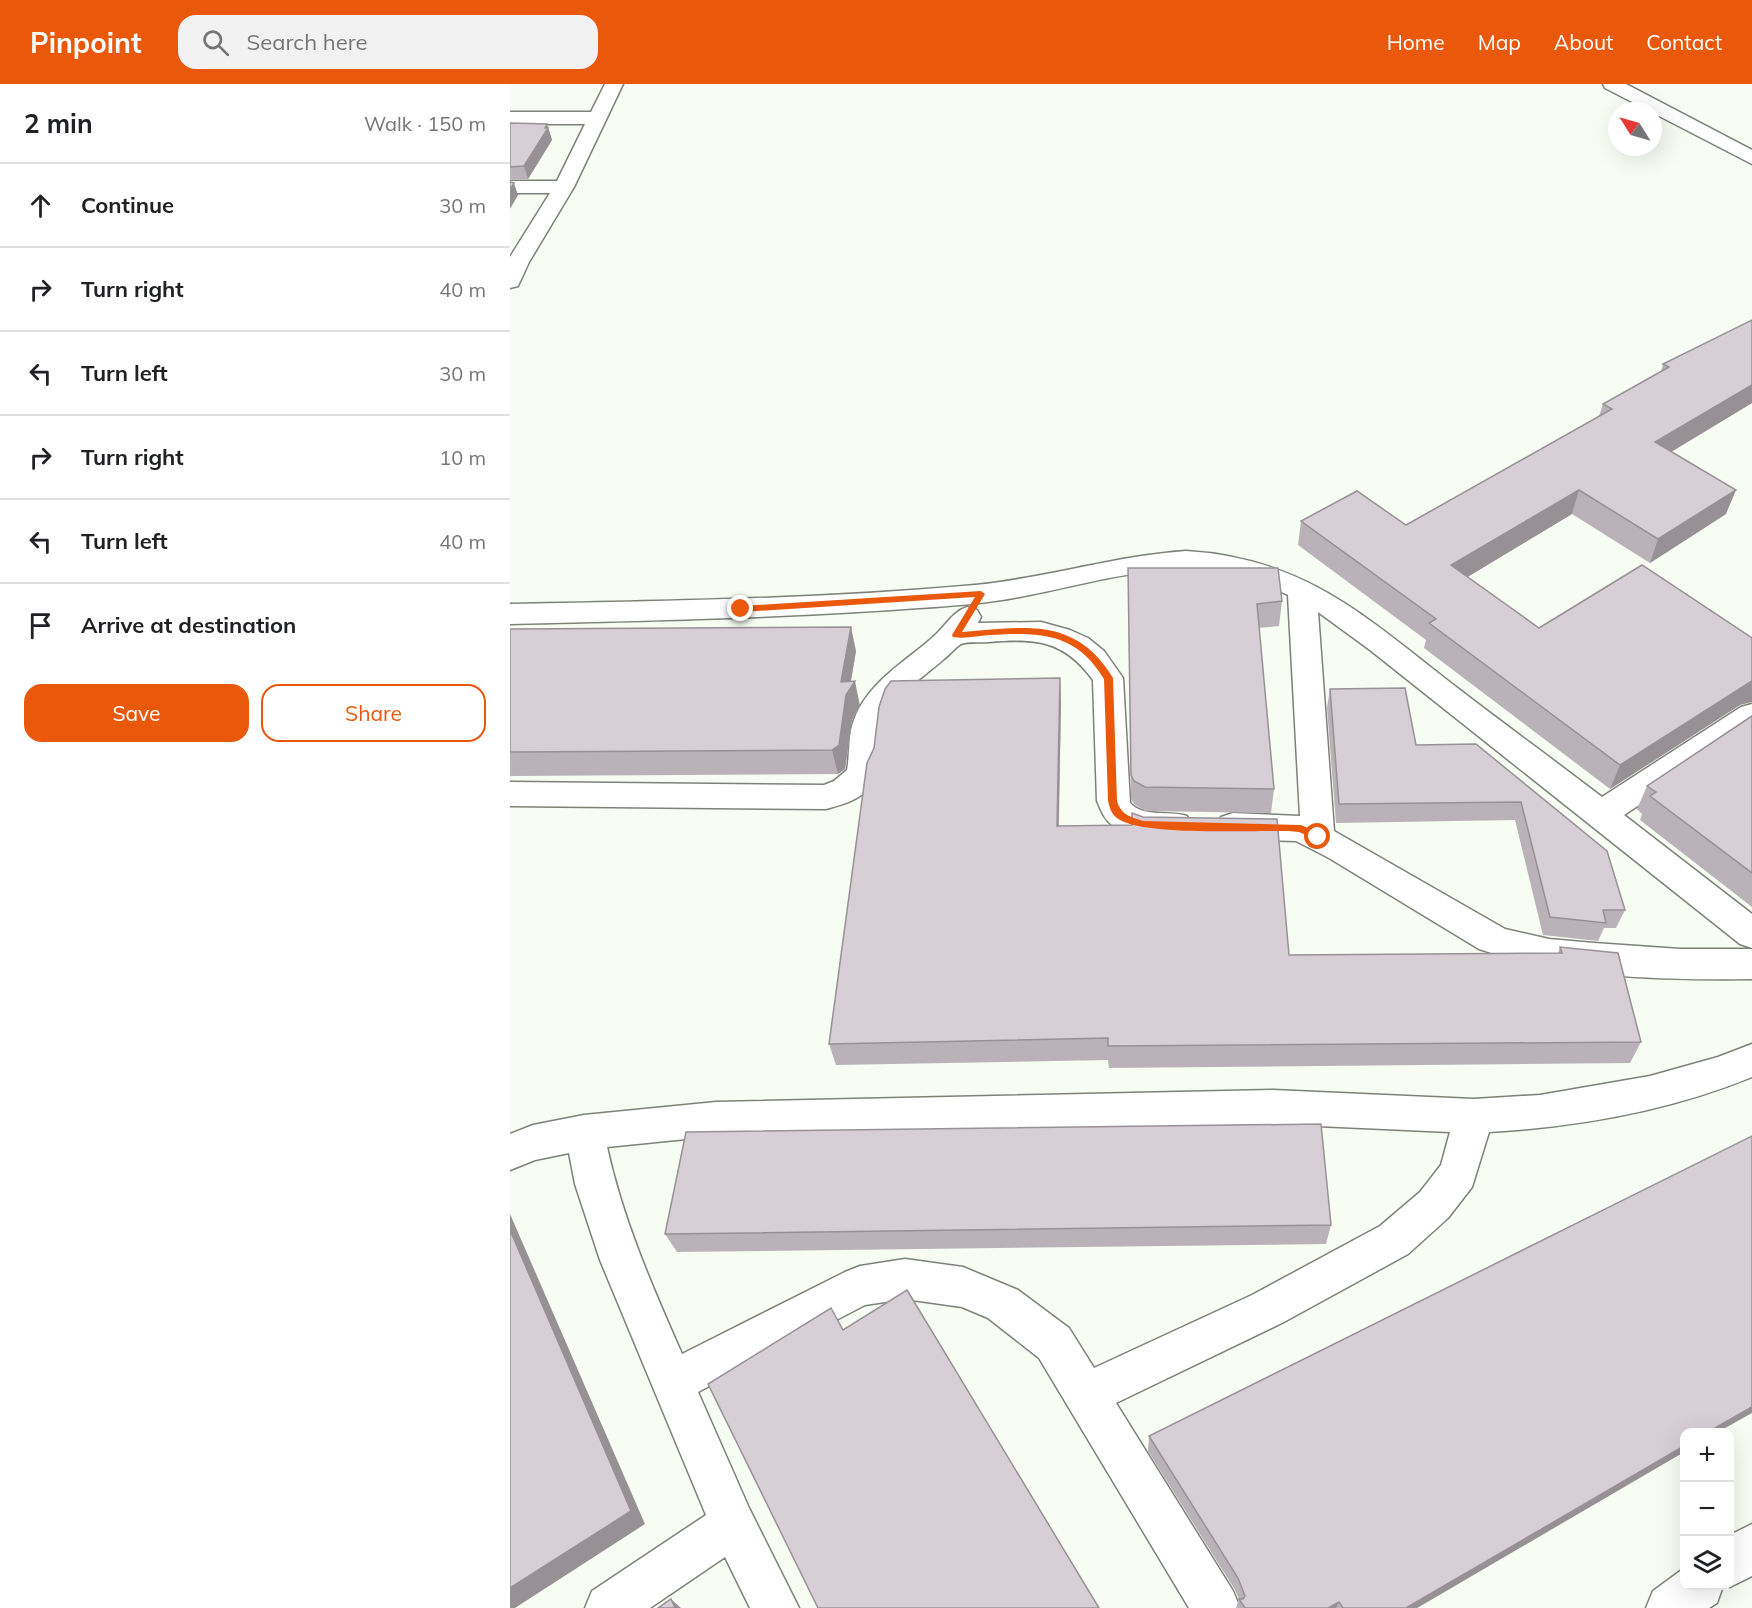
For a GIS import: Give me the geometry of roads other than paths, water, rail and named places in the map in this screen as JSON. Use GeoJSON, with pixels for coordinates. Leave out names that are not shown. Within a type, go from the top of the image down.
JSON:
{"type":"FeatureCollection","features":[{"type":"Feature","properties":{"kind":"street"},"geometry":{"type":"LineString","coordinates":[[513,268],[564,187],[614,84]]}},
{"type":"Feature","properties":{"kind":"street"},"geometry":{"type":"LineString","coordinates":[[1612,84],[1752,158]]}},
{"type":"Feature","properties":{"kind":"street"},"geometry":{"type":"LineString","coordinates":[[1650,84],[1752,137]]}},
{"type":"Feature","properties":{"kind":"street"},"geometry":{"type":"LineString","coordinates":[[510,118],[597,118]]}},
{"type":"Feature","properties":{"kind":"street"},"geometry":{"type":"LineString","coordinates":[[510,187],[564,187]]}},
{"type":"Feature","properties":{"kind":"street"},"geometry":{"type":"LineString","coordinates":[[510,614],[741,609],[981,594],[1151,563],[1208,560],[1254,570],[1332,607],[1602,813],[1752,934]]}},
{"type":"Feature","properties":{"kind":"street"},"geometry":{"type":"LineString","coordinates":[[1302,592],[1318,837]]}},
{"type":"Feature","properties":{"kind":"street"},"geometry":{"type":"LineString","coordinates":[[510,794],[826,797],[842,793],[862,776],[868,726],[875,707],[895,684],[956,635],[981,594]]}},
{"type":"Feature","properties":{"kind":"street"},"geometry":{"type":"LineString","coordinates":[[956,635],[1031,629],[1064,637],[1083,649],[1100,665],[1108,678],[1113,801],[1115,810],[1122,817],[1143,825],[1301,829],[1491,939],[1531,951],[1643,962],[1752,964]]}},
{"type":"Feature","properties":{"kind":"street"},"geometry":{"type":"LineString","coordinates":[[1602,813],[1752,715]]}},
{"type":"Feature","properties":{"kind":"street"},"geometry":{"type":"LineString","coordinates":[[510,1152],[533,1143],[584,1132],[716,1119],[1273,1107],[1474,1116],[1540,1112],[1650,1093],[1722,1072],[1752,1060]]}},
{"type":"Feature","properties":{"kind":"street"},"geometry":{"type":"LineString","coordinates":[[1087,1394],[1267,1309],[1394,1240],[1434,1205],[1458,1174],[1474,1116]]}},
{"type":"Feature","properties":{"kind":"street"},"geometry":{"type":"LineString","coordinates":[[584,1132],[594,1184],[620,1260],[733,1524],[775,1608]]}},
{"type":"Feature","properties":{"kind":"street"},"geometry":{"type":"LineString","coordinates":[[672,1382],[860,1286],[905,1279],[963,1287],[1003,1304],[1054,1344],[1087,1394],[1216,1608]]}},
{"type":"Feature","properties":{"kind":"street"},"geometry":{"type":"LineString","coordinates":[[609,1608],[733,1524]]}},
{"type":"Feature","properties":{"kind":"street"},"geometry":{"type":"LineString","coordinates":[[1734,1561],[1752,1547]]}},
{"type":"Feature","properties":{"kind":"street"},"geometry":{"type":"LineString","coordinates":[[1670,1608],[1695,1590]]}}]}
